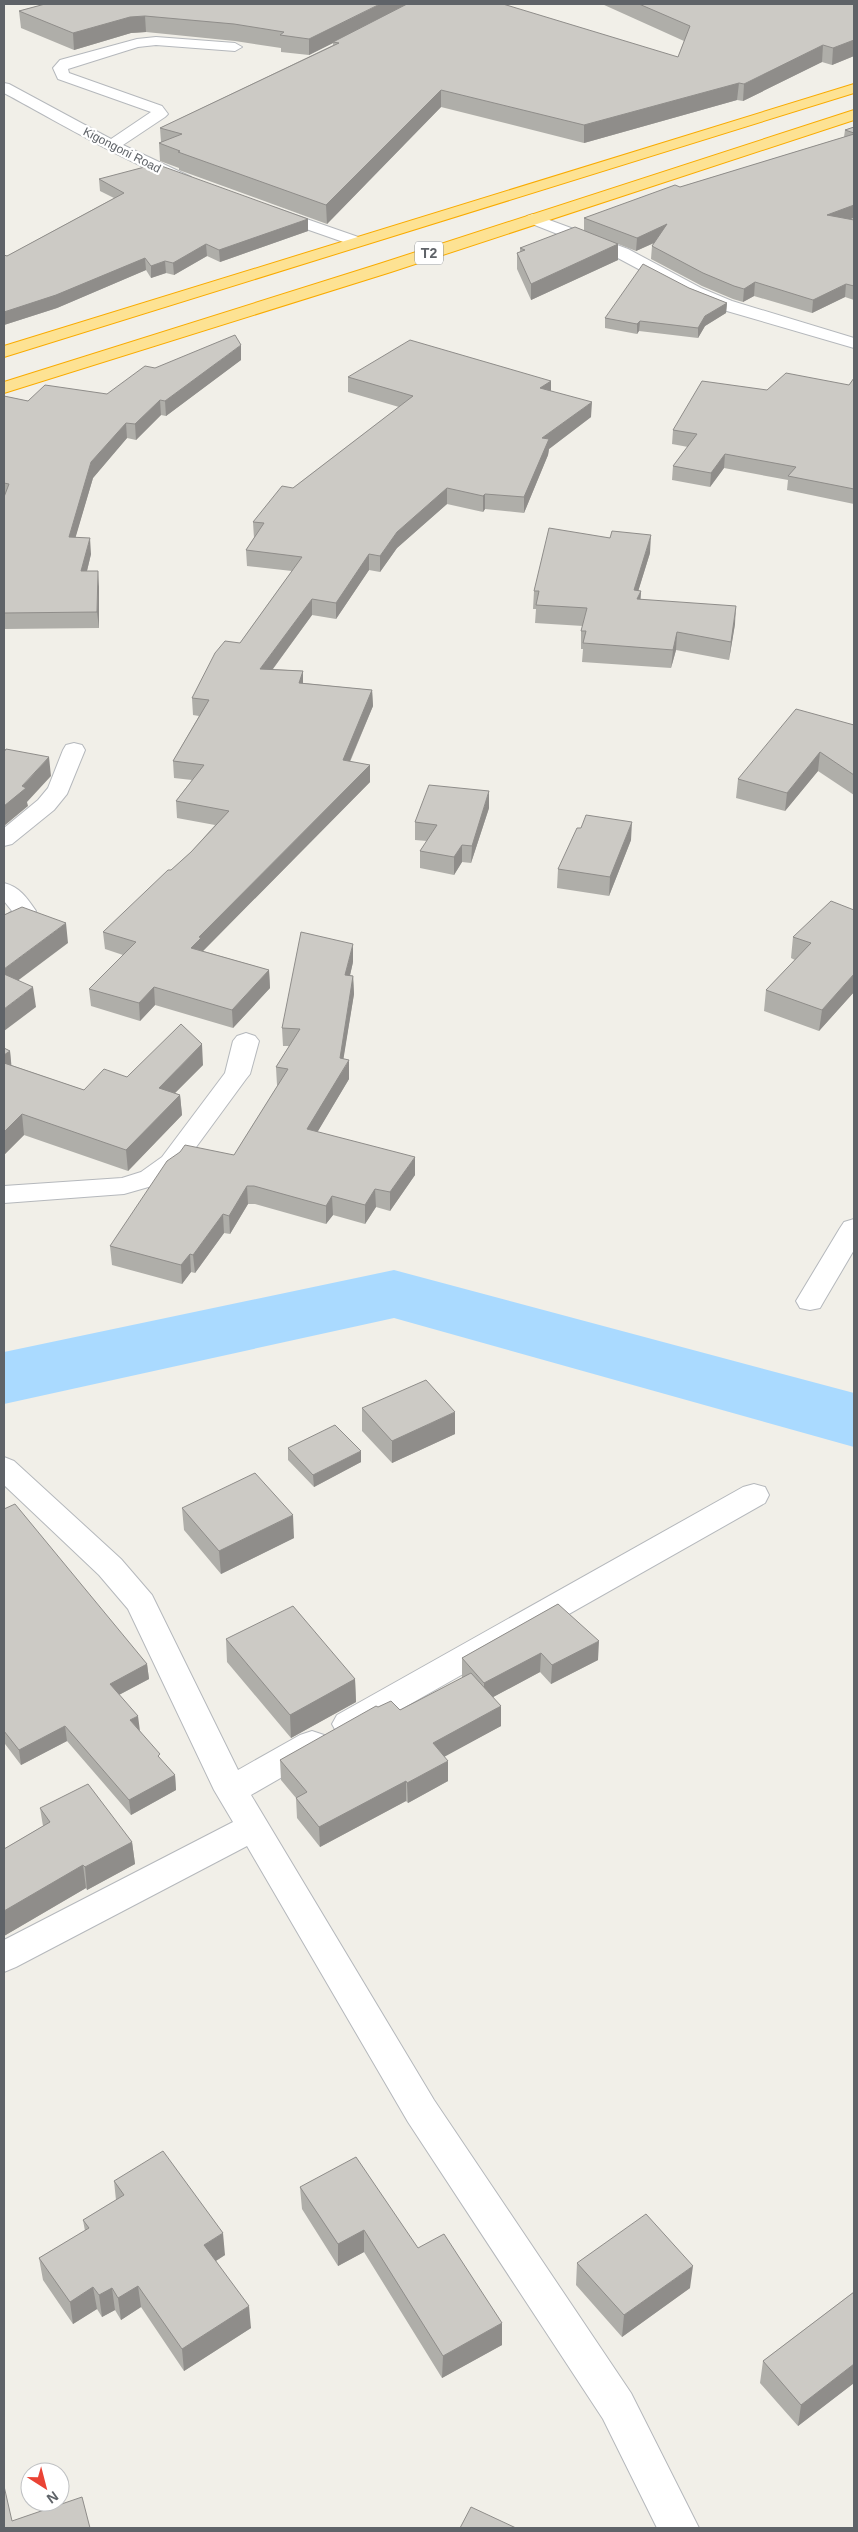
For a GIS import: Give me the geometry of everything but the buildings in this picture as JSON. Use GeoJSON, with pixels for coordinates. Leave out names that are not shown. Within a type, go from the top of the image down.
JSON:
{"type":"FeatureCollection","features":[{"type":"Feature","properties":{"kind":"highway","name":"T2"},"geometry":{"type":"LineString","coordinates":[[4,352],[854,88]]}},
{"type":"Feature","properties":{"kind":"highway","name":"T2"},"geometry":{"type":"LineString","coordinates":[[4,388],[854,115]]}},
{"type":"Feature","properties":{"kind":"street"},"geometry":{"type":"LineString","coordinates":[[112,145],[160,114],[157,109],[64,76],[60,68],[65,63],[137,43],[156,41],[235,47]]}},
{"type":"Feature","properties":{"kind":"street","name":"Kigongoni Road"},"geometry":{"type":"LineString","coordinates":[[4,87],[130,155],[198,185]]}},
{"type":"Feature","properties":{"kind":"street"},"geometry":{"type":"LineString","coordinates":[[130,155],[145,145]]}},
{"type":"Feature","properties":{"kind":"street"},"geometry":{"type":"LineString","coordinates":[[259,208],[358,242]]}},
{"type":"Feature","properties":{"kind":"street"},"geometry":{"type":"LineString","coordinates":[[533,218],[622,253],[695,292],[726,305],[854,343]]}},
{"type":"Feature","properties":{"kind":"street"},"geometry":{"type":"LineString","coordinates":[[4,839],[46,805],[59,788],[74,750]]}},
{"type":"Feature","properties":{"kind":"street"},"geometry":{"type":"LineString","coordinates":[[4,890],[16,899],[24,911],[21,916],[4,928]]}},
{"type":"Feature","properties":{"kind":"street"},"geometry":{"type":"LineString","coordinates":[[4,1195],[124,1186],[150,1178],[171,1163],[237,1074],[246,1041]]}},
{"type":"Feature","properties":{"kind":"street"},"geometry":{"type":"LineString","coordinates":[[810,1301],[854,1228]]}},
{"type":"Feature","properties":{"kind":"street"},"geometry":{"type":"LineString","coordinates":[[4,1468],[110,1568],[141,1604],[231,1790],[421,2110],[617,2406],[679,2528]]}},
{"type":"Feature","properties":{"kind":"street"},"geometry":{"type":"LineString","coordinates":[[231,1790],[754,1496]]}},
{"type":"Feature","properties":{"kind":"street"},"geometry":{"type":"LineString","coordinates":[[4,1957],[253,1827]]}},
{"type":"Feature","properties":{"kind":"waterway"},"geometry":{"type":"LineString","coordinates":[[4,1378],[394,1294],[854,1420]]}}]}
